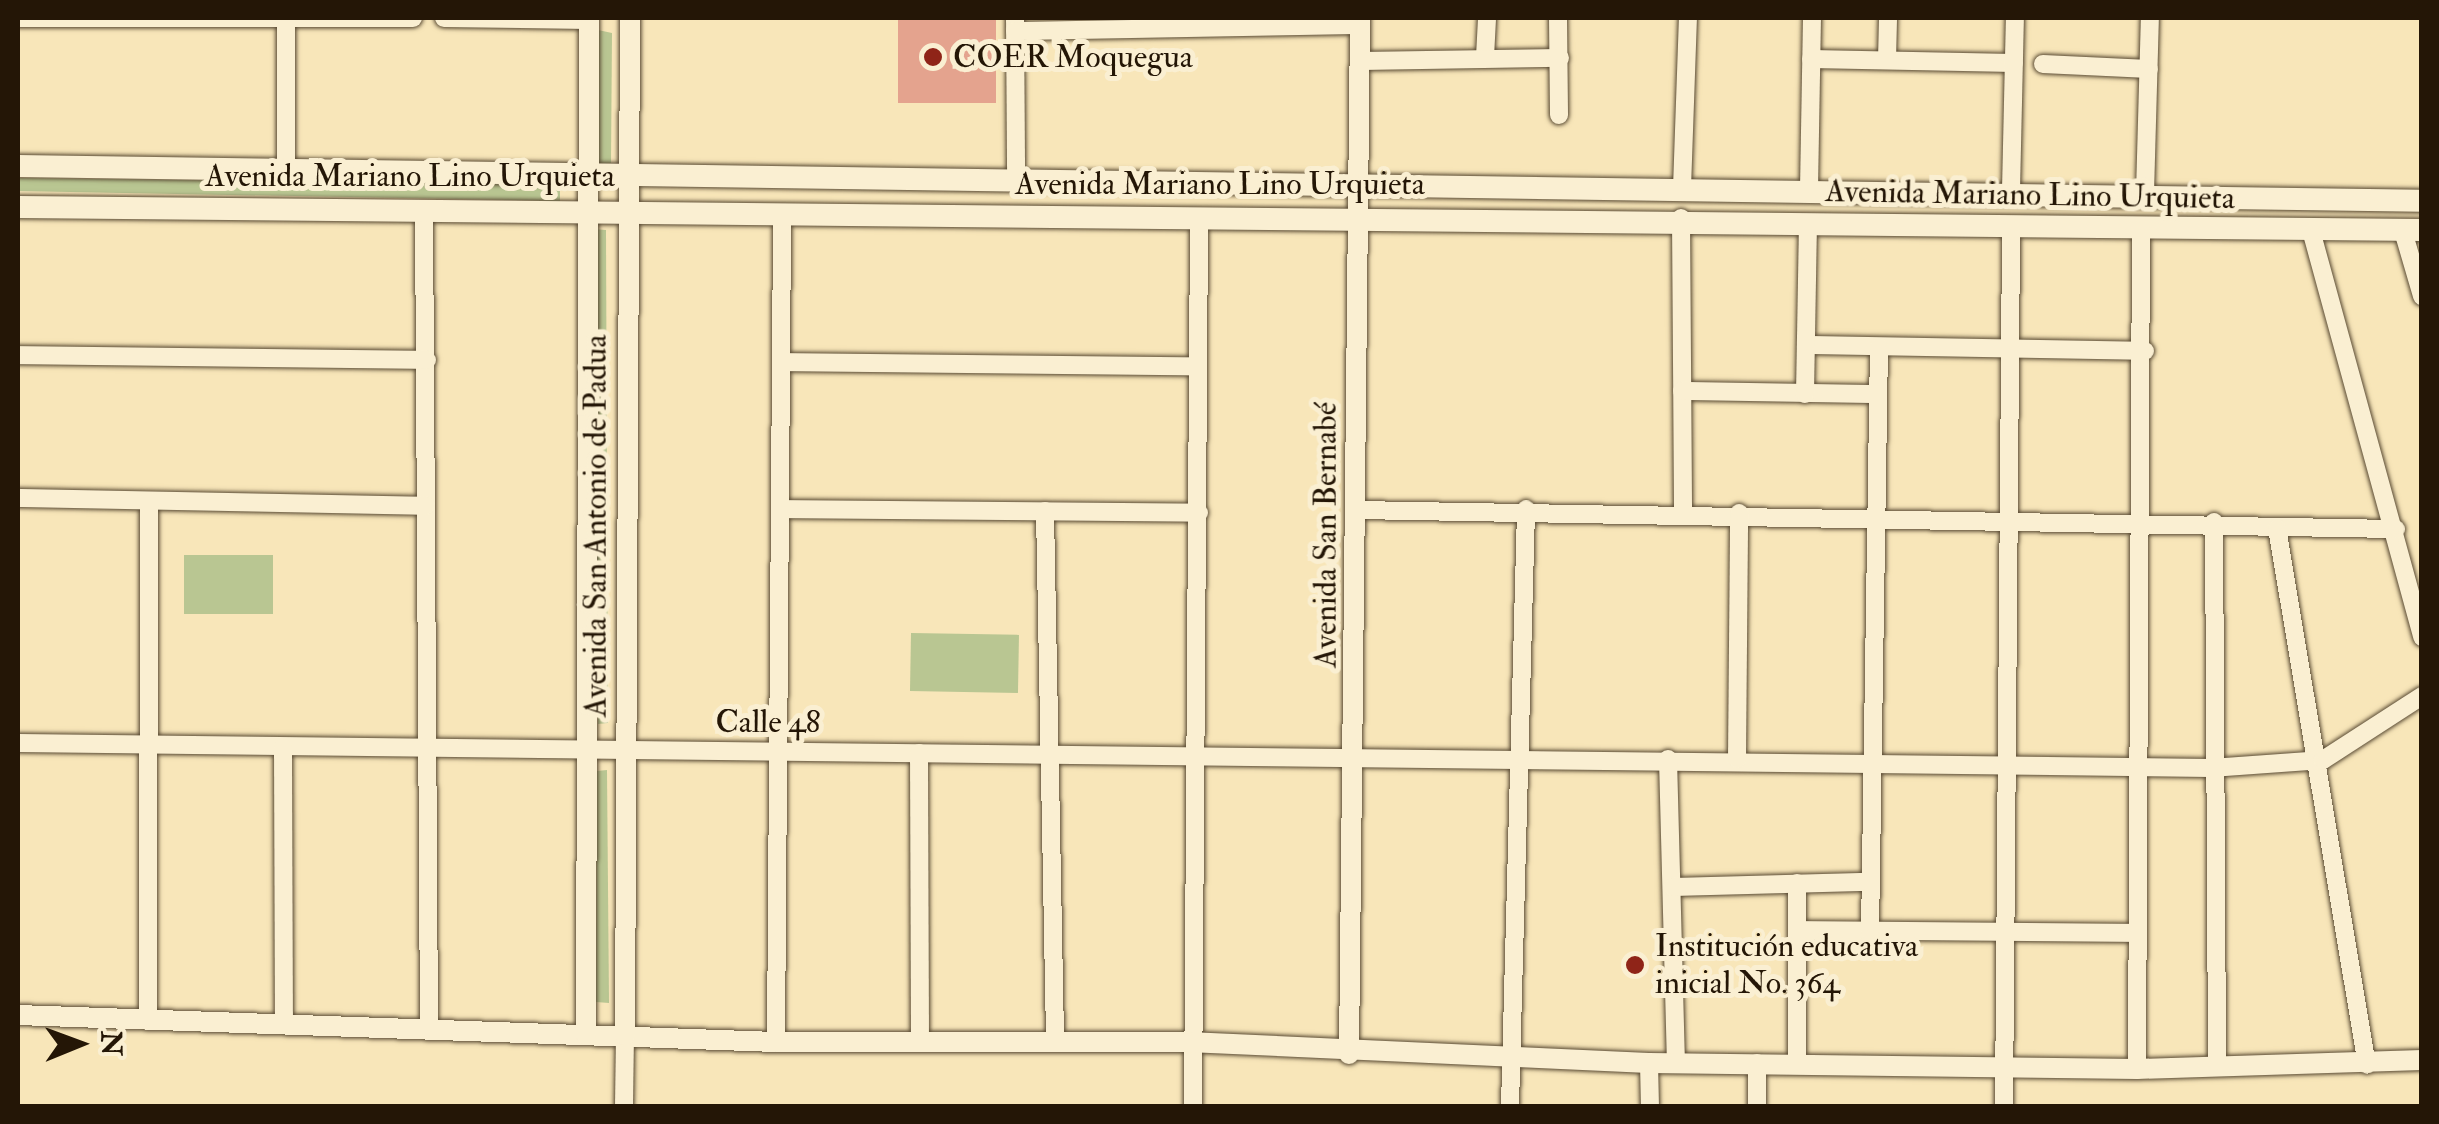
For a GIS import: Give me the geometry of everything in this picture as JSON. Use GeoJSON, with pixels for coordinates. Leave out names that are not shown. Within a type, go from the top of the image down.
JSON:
{"type":"FeatureCollection","features":[{"type":"Feature","properties":{"kind":"main road","name":"Avenida Mariano Lino Urquieta"},"geometry":{"type":"LineString","coordinates":[[18,166],[582,174],[628,178],[2011,190],[2422,200]]}},
{"type":"Feature","properties":{"kind":"main road","name":"Avenida Mariano Lino Urquieta"},"geometry":{"type":"LineString","coordinates":[[18,206],[424,212],[627,208],[782,216],[1681,218],[2312,234],[2412,230]]}},
{"type":"Feature","properties":{"kind":"street"},"geometry":{"type":"LineString","coordinates":[[18,18],[413,18]]}},
{"type":"Feature","properties":{"kind":"street"},"geometry":{"type":"LineString","coordinates":[[444,18],[589,19]]}},
{"type":"Feature","properties":{"kind":"street","name":"Avenida San Antonio de Padua"},"geometry":{"type":"LineString","coordinates":[[625,1035],[630,18]]}},
{"type":"Feature","properties":{"kind":"street"},"geometry":{"type":"LineString","coordinates":[[1485,57],[1487,18]]}},
{"type":"Feature","properties":{"kind":"street"},"geometry":{"type":"LineString","coordinates":[[1558,18],[1559,115]]}},
{"type":"Feature","properties":{"kind":"street"},"geometry":{"type":"LineString","coordinates":[[1682,188],[1688,18]]}},
{"type":"Feature","properties":{"kind":"street"},"geometry":{"type":"LineString","coordinates":[[1809,189],[1812,18]]}},
{"type":"Feature","properties":{"kind":"street"},"geometry":{"type":"LineString","coordinates":[[1887,60],[1888,18]]}},
{"type":"Feature","properties":{"kind":"street"},"geometry":{"type":"LineString","coordinates":[[2011,190],[2015,18]]}},
{"type":"Feature","properties":{"kind":"street"},"geometry":{"type":"LineString","coordinates":[[2145,192],[2150,18]]}},
{"type":"Feature","properties":{"kind":"street","name":"Avenida San Antonio de Padua"},"geometry":{"type":"LineString","coordinates":[[586,1034],[589,384],[582,174],[589,19]]}},
{"type":"Feature","properties":{"kind":"street"},"geometry":{"type":"LineString","coordinates":[[286,20],[286,169]]}},
{"type":"Feature","properties":{"kind":"street"},"geometry":{"type":"LineString","coordinates":[[1016,181],[1015,24],[1360,21]]}},
{"type":"Feature","properties":{"kind":"street","name":"Avenida San Bernabé"},"geometry":{"type":"LineString","coordinates":[[1349,1054],[1357,510],[1353,184],[1360,21]]}},
{"type":"Feature","properties":{"kind":"street"},"geometry":{"type":"LineString","coordinates":[[1361,62],[1560,58]]}},
{"type":"Feature","properties":{"kind":"street"},"geometry":{"type":"LineString","coordinates":[[1812,58],[2014,63]]}},
{"type":"Feature","properties":{"kind":"street"},"geometry":{"type":"LineString","coordinates":[[2043,64],[2150,70]]}},
{"type":"Feature","properties":{"kind":"street"},"geometry":{"type":"LineString","coordinates":[[424,212],[430,1030]]}},
{"type":"Feature","properties":{"kind":"street"},"geometry":{"type":"LineString","coordinates":[[776,1042],[782,216]]}},
{"type":"Feature","properties":{"kind":"street"},"geometry":{"type":"LineString","coordinates":[[1193,1106],[1188,1042],[1190,755],[1199,513],[1199,218]]}},
{"type":"Feature","properties":{"kind":"street"},"geometry":{"type":"LineString","coordinates":[[1681,218],[1683,512]]}},
{"type":"Feature","properties":{"kind":"street"},"geometry":{"type":"LineString","coordinates":[[1805,394],[1808,223]]}},
{"type":"Feature","properties":{"kind":"street"},"geometry":{"type":"LineString","coordinates":[[2004,1106],[2010,225]]}},
{"type":"Feature","properties":{"kind":"street"},"geometry":{"type":"LineString","coordinates":[[2137,1069],[2137,765],[2146,522],[2141,230]]}},
{"type":"Feature","properties":{"kind":"street"},"geometry":{"type":"LineString","coordinates":[[2412,230],[2422,296]]}},
{"type":"Feature","properties":{"kind":"street"},"geometry":{"type":"LineString","coordinates":[[2312,234],[2396,529],[2422,637]]}},
{"type":"Feature","properties":{"kind":"street"},"geometry":{"type":"LineString","coordinates":[[1806,345],[2145,352]]}},
{"type":"Feature","properties":{"kind":"street"},"geometry":{"type":"LineString","coordinates":[[1870,932],[1879,347]]}},
{"type":"Feature","properties":{"kind":"street"},"geometry":{"type":"LineString","coordinates":[[18,354],[428,360]]}},
{"type":"Feature","properties":{"kind":"street"},"geometry":{"type":"LineString","coordinates":[[783,362],[1198,366]]}},
{"type":"Feature","properties":{"kind":"street"},"geometry":{"type":"LineString","coordinates":[[589,384],[626,385]]}},
{"type":"Feature","properties":{"kind":"street"},"geometry":{"type":"LineString","coordinates":[[1682,391],[1877,394]]}},
{"type":"Feature","properties":{"kind":"street"},"geometry":{"type":"LineString","coordinates":[[18,498],[426,506]]}},
{"type":"Feature","properties":{"kind":"street"},"geometry":{"type":"LineString","coordinates":[[148,501],[148,1021]]}},
{"type":"Feature","properties":{"kind":"street"},"geometry":{"type":"LineString","coordinates":[[782,508],[1199,513]]}},
{"type":"Feature","properties":{"kind":"street"},"geometry":{"type":"LineString","coordinates":[[1510,1106],[1518,1056],[1518,758],[1526,509]]}},
{"type":"Feature","properties":{"kind":"street"},"geometry":{"type":"LineString","coordinates":[[1357,510],[1526,509],[2396,529]]}},
{"type":"Feature","properties":{"kind":"street"},"geometry":{"type":"LineString","coordinates":[[1045,511],[1055,1039]]}},
{"type":"Feature","properties":{"kind":"street"},"geometry":{"type":"LineString","coordinates":[[1736,759],[1739,514]]}},
{"type":"Feature","properties":{"kind":"street"},"geometry":{"type":"LineString","coordinates":[[2214,522],[2210,768],[2218,1066]]}},
{"type":"Feature","properties":{"kind":"street"},"geometry":{"type":"LineString","coordinates":[[2277,528],[2322,760],[2367,1065]]}},
{"type":"Feature","properties":{"kind":"street"},"geometry":{"type":"LineString","coordinates":[[589,559],[626,559]]}},
{"type":"Feature","properties":{"kind":"street"},"geometry":{"type":"LineString","coordinates":[[2322,760],[2422,696]]}},
{"type":"Feature","properties":{"kind":"street","name":"Calle 48"},"geometry":{"type":"LineString","coordinates":[[18,743],[1668,758],[2210,768],[2322,760]]}},
{"type":"Feature","properties":{"kind":"street"},"geometry":{"type":"LineString","coordinates":[[283,748],[284,1024]]}},
{"type":"Feature","properties":{"kind":"street"},"geometry":{"type":"LineString","coordinates":[[918,753],[920,1040]]}},
{"type":"Feature","properties":{"kind":"street"},"geometry":{"type":"LineString","coordinates":[[1668,758],[1676,1062]]}},
{"type":"Feature","properties":{"kind":"street"},"geometry":{"type":"LineString","coordinates":[[1673,887],[1870,882]]}},
{"type":"Feature","properties":{"kind":"street"},"geometry":{"type":"LineString","coordinates":[[1796,1060],[1797,883]]}},
{"type":"Feature","properties":{"kind":"street"},"geometry":{"type":"LineString","coordinates":[[1798,930],[2137,933]]}},
{"type":"Feature","properties":{"kind":"street"},"geometry":{"type":"LineString","coordinates":[[18,1015],[776,1042],[1188,1042],[1349,1054],[1518,1056],[1649,1063],[1796,1060],[2137,1069],[2367,1065],[2422,1060]]}},
{"type":"Feature","properties":{"kind":"street"},"geometry":{"type":"LineString","coordinates":[[624,1106],[625,1035]]}},
{"type":"Feature","properties":{"kind":"street"},"geometry":{"type":"LineString","coordinates":[[1649,1063],[1650,1106]]}},
{"type":"Feature","properties":{"kind":"street"},"geometry":{"type":"LineString","coordinates":[[1757,1063],[1757,1106]]}},
{"type":"Feature","properties":{"kind":"green space"},"geometry":{"type":"Polygon","coordinates":[[[598,30],[612,33],[611,163],[592,165],[598,30]]]}},
{"type":"Feature","properties":{"kind":"green space"},"geometry":{"type":"Polygon","coordinates":[[[18,178],[560,185],[560,201],[18,191],[18,178]]]}},
{"type":"Feature","properties":{"kind":"green space"},"geometry":{"type":"Polygon","coordinates":[[[593,229],[606,230],[608,723],[598,724],[593,229]]]}},
{"type":"Feature","properties":{"kind":"green space"},"geometry":{"type":"Polygon","coordinates":[[[184,555],[273,555],[273,614],[184,614],[184,555]]]}},
{"type":"Feature","properties":{"kind":"green space"},"geometry":{"type":"Polygon","coordinates":[[[911,633],[1019,635],[1018,693],[910,691],[911,633]]]}},
{"type":"Feature","properties":{"kind":"green space"},"geometry":{"type":"Polygon","coordinates":[[[607,770],[609,1003],[596,1002],[597,771],[607,770]]]}},
{"type":"Feature","properties":{"kind":"building"},"geometry":{"type":"Polygon","coordinates":[[[898,18],[996,18],[996,103],[898,103],[898,18]]]}},
{"type":"Feature","properties":{"kind":"place","name":"COER Moquegua"},"geometry":{"type":"Point","coordinates":[933,57]}},
{"type":"Feature","properties":{"kind":"place","name":"Institución educativa inicial No. 364"},"geometry":{"type":"Point","coordinates":[1635,965]}}]}
